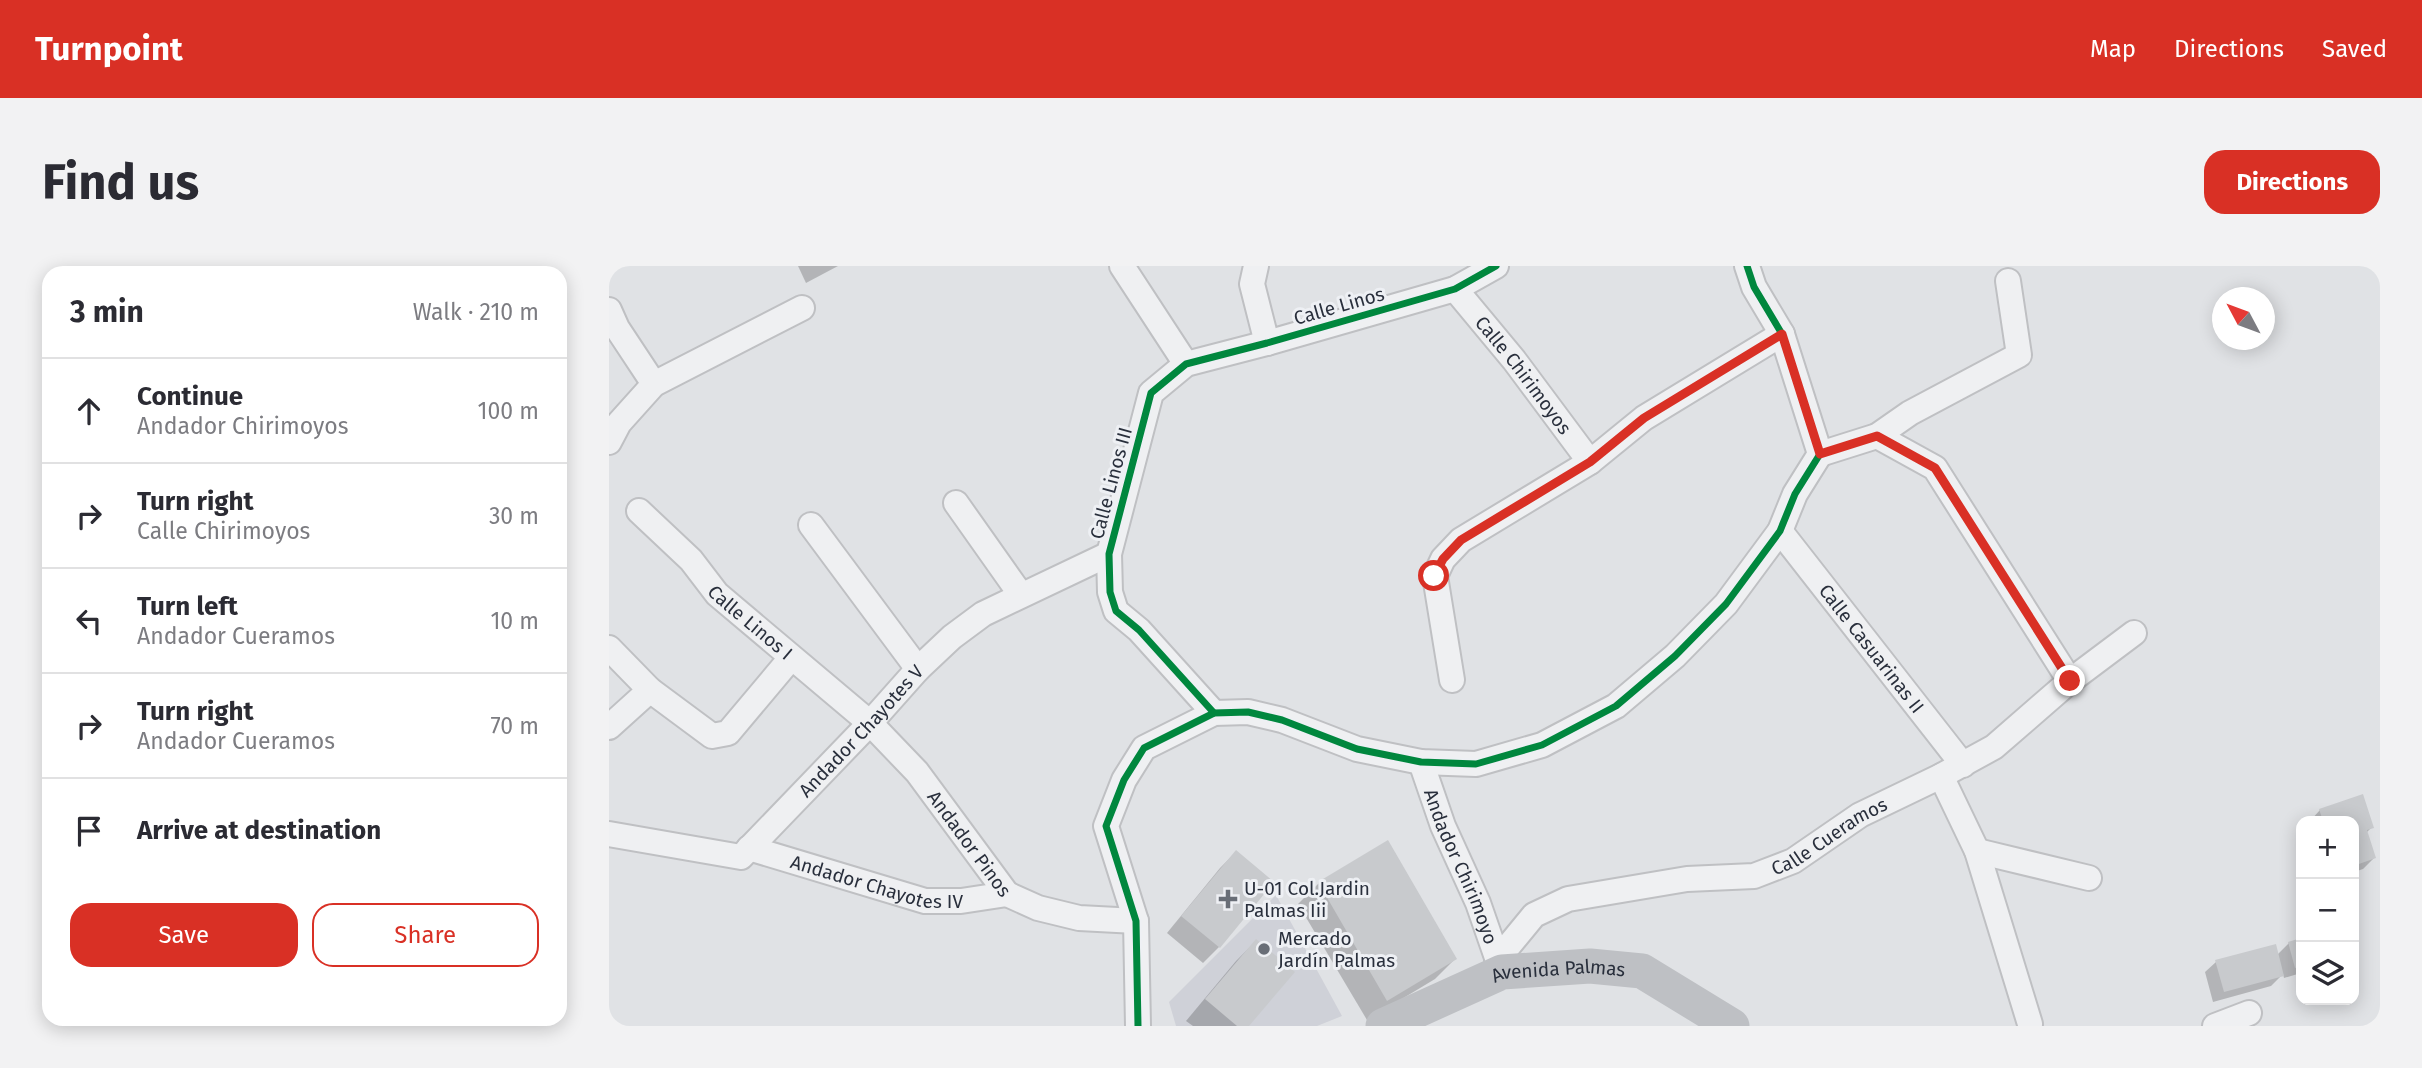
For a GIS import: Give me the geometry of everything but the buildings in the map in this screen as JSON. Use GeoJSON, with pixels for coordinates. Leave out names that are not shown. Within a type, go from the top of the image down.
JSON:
{"type":"FeatureCollection","features":[{"type":"Feature","properties":{"kind":"main road","name":"Avenida Palmas"},"geometry":{"type":"LineString","coordinates":[[1383,1026],[1499,966],[1590,966],[1642,971],[1732,1026]]}},
{"type":"Feature","properties":{"kind":"street"},"geometry":{"type":"LineString","coordinates":[[1122,266],[1186,363]]}},
{"type":"Feature","properties":{"kind":"street"},"geometry":{"type":"LineString","coordinates":[[1256,266],[1252,284],[1267,343]]}},
{"type":"Feature","properties":{"kind":"street","name":"Calle Linos"},"geometry":{"type":"LineString","coordinates":[[1186,363],[1267,343],[1455,289],[1496,266]]}},
{"type":"Feature","properties":{"kind":"street"},"geometry":{"type":"LineString","coordinates":[[1747,266],[1754,288],[1782,334],[1820,454]]}},
{"type":"Feature","properties":{"kind":"street"},"geometry":{"type":"LineString","coordinates":[[1138,1026],[1136,921],[1107,826],[1124,780],[1144,748],[1214,713],[1248,712],[1282,720],[1357,749],[1421,762],[1476,764],[1542,745],[1616,706],[1675,656],[1726,604],[1780,531],[1795,494],[1820,454],[1877,436],[1910,413],[2019,355],[2008,281]]}},
{"type":"Feature","properties":{"kind":"street","name":"Calle Chirimoyos"},"geometry":{"type":"LineString","coordinates":[[1455,289],[1514,360],[1590,462]]}},
{"type":"Feature","properties":{"kind":"street"},"geometry":{"type":"LineString","coordinates":[[612,429],[654,384],[802,307]]}},
{"type":"Feature","properties":{"kind":"street"},"geometry":{"type":"LineString","coordinates":[[609,310],[617,328],[654,384]]}},
{"type":"Feature","properties":{"kind":"street"},"geometry":{"type":"LineString","coordinates":[[1452,680],[1434,576],[1443,559],[1461,540],[1590,462],[1644,418],[1782,334]]}},
{"type":"Feature","properties":{"kind":"street","name":"Calle Linos III"},"geometry":{"type":"LineString","coordinates":[[1186,363],[1151,393],[1109,554],[1110,592],[1117,611],[1139,630],[1214,713]]}},
{"type":"Feature","properties":{"kind":"street"},"geometry":{"type":"LineString","coordinates":[[1877,436],[1935,468],[2070,681]]}},
{"type":"Feature","properties":{"kind":"street"},"geometry":{"type":"LineString","coordinates":[[956,503],[1021,595]]}},
{"type":"Feature","properties":{"kind":"street","name":"Calle Linos I"},"geometry":{"type":"LineString","coordinates":[[639,511],[691,560],[717,594],[870,723]]}},
{"type":"Feature","properties":{"kind":"street"},"geometry":{"type":"LineString","coordinates":[[811,525],[918,669]]}},
{"type":"Feature","properties":{"kind":"street","name":"Calle Casuarinas II"},"geometry":{"type":"LineString","coordinates":[[1780,531],[1952,770],[2030,1024]]}},
{"type":"Feature","properties":{"kind":"street","name":"Andador Chayotes V"},"geometry":{"type":"LineString","coordinates":[[749,848],[870,723],[918,669],[952,637],[983,614],[1109,554]]}},
{"type":"Feature","properties":{"kind":"street","name":"Calle Cueramos"},"geometry":{"type":"LineString","coordinates":[[1499,966],[1534,915],[1568,899],[1687,879],[1753,876],[1793,861],[1860,815],[1994,747],[2070,681],[2134,633]]}},
{"type":"Feature","properties":{"kind":"street"},"geometry":{"type":"LineString","coordinates":[[609,648],[650,690],[712,736],[729,733],[791,658]]}},
{"type":"Feature","properties":{"kind":"street"},"geometry":{"type":"LineString","coordinates":[[609,727],[650,690]]}},
{"type":"Feature","properties":{"kind":"street","name":"Andador Pinos"},"geometry":{"type":"LineString","coordinates":[[870,723],[917,772],[1007,894],[1038,908],[1079,919],[1136,921]]}},
{"type":"Feature","properties":{"kind":"street","name":"Andador Chirimoyo"},"geometry":{"type":"LineString","coordinates":[[1421,762],[1443,827],[1478,903],[1499,966]]}},
{"type":"Feature","properties":{"kind":"street"},"geometry":{"type":"LineString","coordinates":[[609,834],[741,857],[749,848]]}},
{"type":"Feature","properties":{"kind":"street","name":"Andador Chayotes IV"},"geometry":{"type":"LineString","coordinates":[[749,848],[925,901],[961,901],[1007,894]]}},
{"type":"Feature","properties":{"kind":"street"},"geometry":{"type":"LineString","coordinates":[[1977,851],[2089,878]]}},
{"type":"Feature","properties":{"kind":"street"},"geometry":{"type":"LineString","coordinates":[[2215,1026],[2249,1013]]}},
{"type":"Feature","properties":{"kind":"shaded area","name":"Mercado Jardín Palmas"},"geometry":{"type":"Polygon","coordinates":[[[1276,895],[1342,1016],[1317,1026],[1176,1026],[1169,1002],[1276,895]]]}},
{"type":"Feature","properties":{"kind":"cycle path"},"geometry":{"type":"LineString","coordinates":[[1214,713],[1139,630],[1116,611],[1110,592],[1109,554],[1151,393],[1186,364],[1455,289],[1496,266]]}},
{"type":"Feature","properties":{"kind":"cycle path"},"geometry":{"type":"LineString","coordinates":[[1138,1026],[1136,921],[1106,826],[1124,780],[1144,748],[1214,713],[1248,712],[1282,720],[1357,749],[1421,762],[1476,764],[1542,745],[1616,706],[1675,656],[1726,604],[1780,531],[1795,494],[1820,454],[1782,334],[1754,287],[1747,266]]}},
{"type":"Feature","properties":{"kind":"place","name":"U-01 Col.Jardin Palmas Iii"},"geometry":{"type":"Point","coordinates":[1228,899]}},
{"type":"Feature","properties":{"kind":"place","name":"Mercado Jardín Palmas"},"geometry":{"type":"Point","coordinates":[1264,949]}},
{"type":"Feature","properties":{"kind":"route"},"geometry":{"type":"LineString","coordinates":[[1434,576],[1443,559],[1461,540],[1590,462],[1644,418],[1782,334],[1820,454],[1877,436],[1935,468],[2070,681]]}}]}
